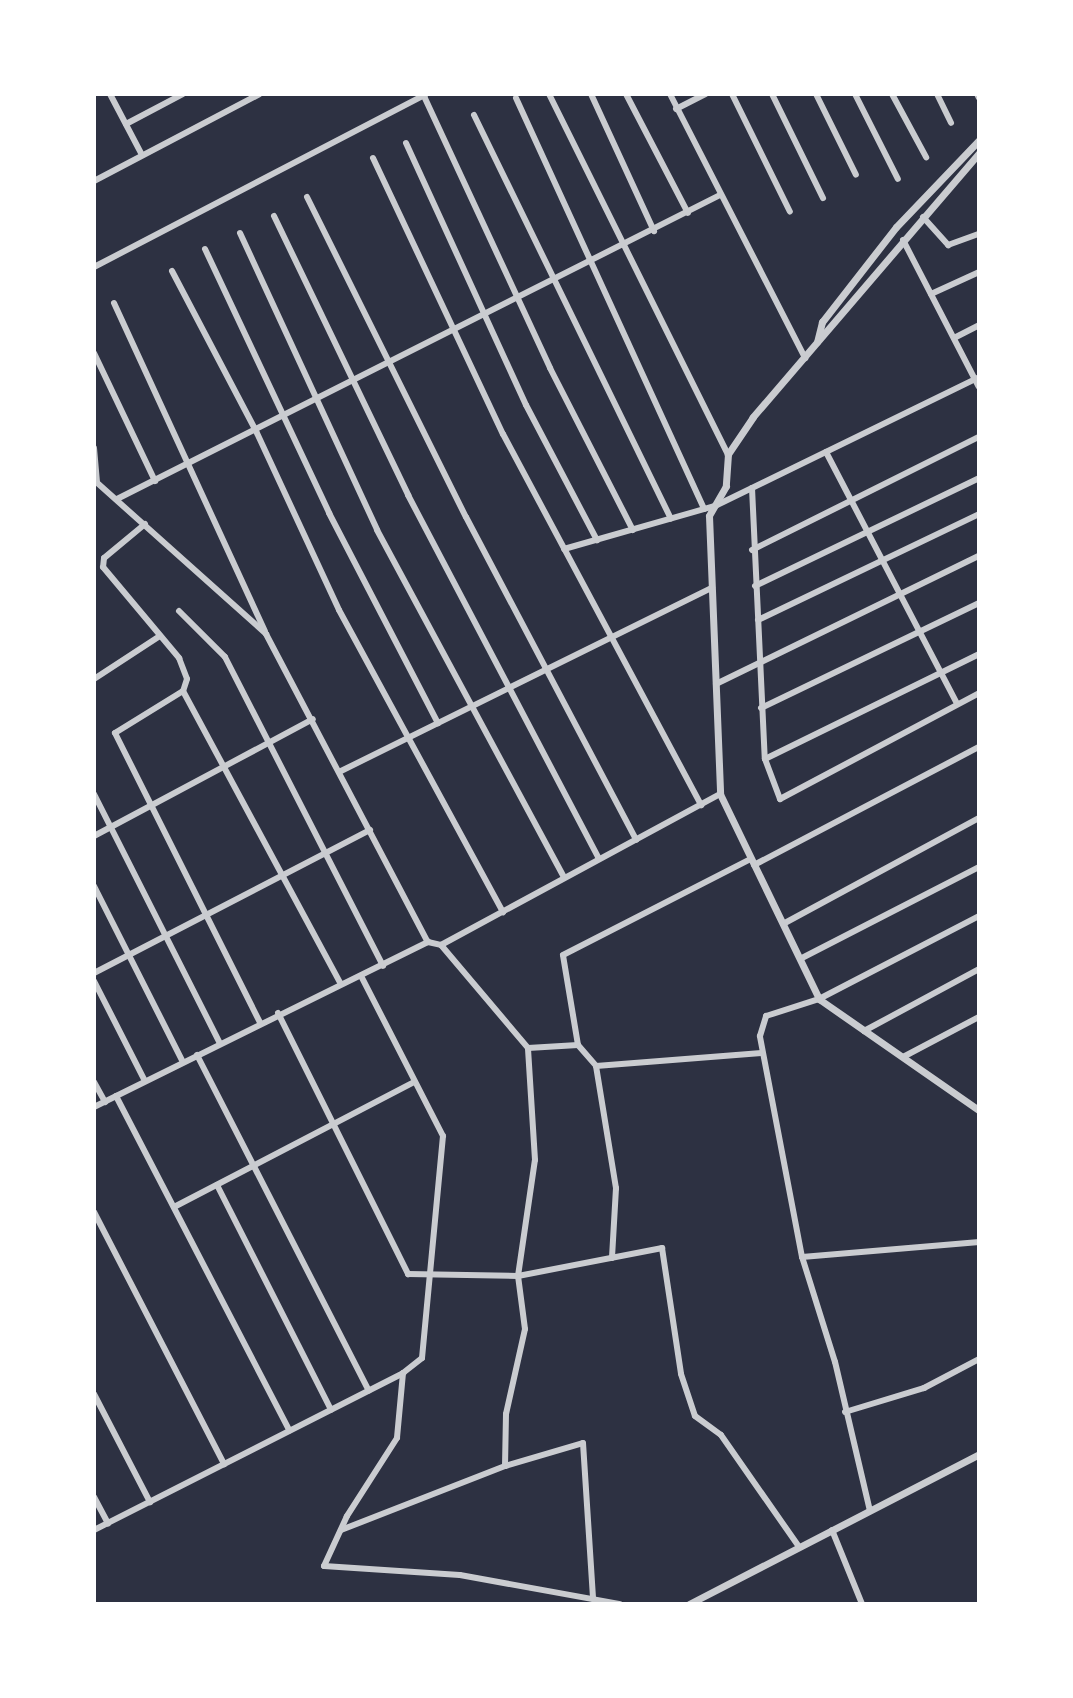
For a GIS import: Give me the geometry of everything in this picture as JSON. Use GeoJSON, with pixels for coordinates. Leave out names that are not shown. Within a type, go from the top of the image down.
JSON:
{"type":"FeatureCollection","features":[{"type":"Feature","properties":{"kind":"street"},"geometry":{"type":"LineString","coordinates":[[110,94],[142,155]]}},
{"type":"Feature","properties":{"kind":"street"},"geometry":{"type":"LineString","coordinates":[[126,124],[183,94]]}},
{"type":"Feature","properties":{"kind":"street"},"geometry":{"type":"LineString","coordinates":[[94,181],[260,94]]}},
{"type":"Feature","properties":{"kind":"street"},"geometry":{"type":"LineString","coordinates":[[94,267],[425,94],[519,300],[633,530]]}},
{"type":"Feature","properties":{"kind":"street"},"geometry":{"type":"LineString","coordinates":[[549,94],[728,454],[726,486],[709,516],[720,794],[819,999],[979,1110]]}},
{"type":"Feature","properties":{"kind":"street"},"geometry":{"type":"LineString","coordinates":[[591,94],[654,231]]}},
{"type":"Feature","properties":{"kind":"street"},"geometry":{"type":"LineString","coordinates":[[626,94],[688,213]]}},
{"type":"Feature","properties":{"kind":"street"},"geometry":{"type":"LineString","coordinates":[[670,94],[805,358]]}},
{"type":"Feature","properties":{"kind":"street"},"geometry":{"type":"LineString","coordinates":[[676,109],[705,94]]}},
{"type":"Feature","properties":{"kind":"street"},"geometry":{"type":"LineString","coordinates":[[732,94],[790,212]]}},
{"type":"Feature","properties":{"kind":"street"},"geometry":{"type":"LineString","coordinates":[[772,94],[823,198]]}},
{"type":"Feature","properties":{"kind":"street"},"geometry":{"type":"LineString","coordinates":[[825,94],[817,96],[856,175]]}},
{"type":"Feature","properties":{"kind":"street"},"geometry":{"type":"LineString","coordinates":[[855,94],[898,179]]}},
{"type":"Feature","properties":{"kind":"street"},"geometry":{"type":"LineString","coordinates":[[892,94],[926,157]]}},
{"type":"Feature","properties":{"kind":"street"},"geometry":{"type":"LineString","coordinates":[[937,94],[951,123]]}},
{"type":"Feature","properties":{"kind":"street"},"geometry":{"type":"LineString","coordinates":[[516,98],[704,509]]}},
{"type":"Feature","properties":{"kind":"street"},"geometry":{"type":"LineString","coordinates":[[474,115],[671,519]]}},
{"type":"Feature","properties":{"kind":"street"},"geometry":{"type":"LineString","coordinates":[[817,345],[822,322],[887,239],[979,140]]}},
{"type":"Feature","properties":{"kind":"street"},"geometry":{"type":"LineString","coordinates":[[406,143],[486,316],[597,540]]}},
{"type":"Feature","properties":{"kind":"street"},"geometry":{"type":"LineString","coordinates":[[728,454],[903,240],[979,153]]}},
{"type":"Feature","properties":{"kind":"street"},"geometry":{"type":"LineString","coordinates":[[373,158],[455,332],[564,549],[701,805]]}},
{"type":"Feature","properties":{"kind":"street"},"geometry":{"type":"LineString","coordinates":[[117,499],[519,300],[720,195]]}},
{"type":"Feature","properties":{"kind":"street"},"geometry":{"type":"LineString","coordinates":[[307,197],[545,670],[636,840]]}},
{"type":"Feature","properties":{"kind":"street"},"geometry":{"type":"LineString","coordinates":[[274,216],[507,689],[599,859]]}},
{"type":"Feature","properties":{"kind":"street"},"geometry":{"type":"LineString","coordinates":[[923,217],[948,245],[979,234]]}},
{"type":"Feature","properties":{"kind":"street"},"geometry":{"type":"LineString","coordinates":[[240,233],[377,530],[564,878]]}},
{"type":"Feature","properties":{"kind":"street"},"geometry":{"type":"LineString","coordinates":[[903,240],[979,387]]}},
{"type":"Feature","properties":{"kind":"street"},"geometry":{"type":"LineString","coordinates":[[205,249],[283,418],[438,723]]}},
{"type":"Feature","properties":{"kind":"street"},"geometry":{"type":"LineString","coordinates":[[172,271],[256,431],[339,610],[503,912]]}},
{"type":"Feature","properties":{"kind":"street"},"geometry":{"type":"LineString","coordinates":[[931,294],[979,272]]}},
{"type":"Feature","properties":{"kind":"street"},"geometry":{"type":"LineString","coordinates":[[114,303],[266,634],[341,771],[428,942]]}},
{"type":"Feature","properties":{"kind":"street"},"geometry":{"type":"LineString","coordinates":[[954,338],[979,325]]}},
{"type":"Feature","properties":{"kind":"street"},"geometry":{"type":"LineString","coordinates":[[94,353],[155,481]]}},
{"type":"Feature","properties":{"kind":"street"},"geometry":{"type":"LineString","coordinates":[[564,549],[715,506],[977,378]]}},
{"type":"Feature","properties":{"kind":"street"},"geometry":{"type":"LineString","coordinates":[[752,550],[979,437]]}},
{"type":"Feature","properties":{"kind":"street"},"geometry":{"type":"LineString","coordinates":[[94,448],[96,481],[266,634]]}},
{"type":"Feature","properties":{"kind":"street"},"geometry":{"type":"LineString","coordinates":[[826,452],[957,704]]}},
{"type":"Feature","properties":{"kind":"street"},"geometry":{"type":"LineString","coordinates":[[755,586],[979,478]]}},
{"type":"Feature","properties":{"kind":"street"},"geometry":{"type":"LineString","coordinates":[[752,488],[752,550],[765,759],[780,799],[979,693]]}},
{"type":"Feature","properties":{"kind":"street"},"geometry":{"type":"LineString","coordinates":[[758,620],[979,514]]}},
{"type":"Feature","properties":{"kind":"street"},"geometry":{"type":"LineString","coordinates":[[145,524],[104,558],[103,567],[185,668],[183,691],[286,874],[340,982]]}},
{"type":"Feature","properties":{"kind":"street"},"geometry":{"type":"LineString","coordinates":[[716,684],[979,556]]}},
{"type":"Feature","properties":{"kind":"street"},"geometry":{"type":"LineString","coordinates":[[341,771],[712,588]]}},
{"type":"Feature","properties":{"kind":"street"},"geometry":{"type":"LineString","coordinates":[[761,708],[979,603]]}},
{"type":"Feature","properties":{"kind":"street"},"geometry":{"type":"LineString","coordinates":[[179,611],[225,657],[383,966]]}},
{"type":"Feature","properties":{"kind":"street"},"geometry":{"type":"LineString","coordinates":[[94,679],[160,636]]}},
{"type":"Feature","properties":{"kind":"street"},"geometry":{"type":"LineString","coordinates":[[765,759],[979,654]]}},
{"type":"Feature","properties":{"kind":"street"},"geometry":{"type":"LineString","coordinates":[[183,691],[115,733],[260,1023]]}},
{"type":"Feature","properties":{"kind":"street"},"geometry":{"type":"LineString","coordinates":[[94,836],[313,719]]}},
{"type":"Feature","properties":{"kind":"street"},"geometry":{"type":"LineString","coordinates":[[612,1258],[616,1188],[596,1066],[578,1045],[563,955],[979,747]]}},
{"type":"Feature","properties":{"kind":"street"},"geometry":{"type":"LineString","coordinates":[[94,794],[168,934],[220,1043]]}},
{"type":"Feature","properties":{"kind":"street"},"geometry":{"type":"LineString","coordinates":[[441,945],[720,794]]}},
{"type":"Feature","properties":{"kind":"street"},"geometry":{"type":"LineString","coordinates":[[783,924],[979,818]]}},
{"type":"Feature","properties":{"kind":"street"},"geometry":{"type":"LineString","coordinates":[[94,973],[370,830]]}},
{"type":"Feature","properties":{"kind":"street"},"geometry":{"type":"LineString","coordinates":[[800,959],[979,867]]}},
{"type":"Feature","properties":{"kind":"street"},"geometry":{"type":"LineString","coordinates":[[94,886],[183,1062]]}},
{"type":"Feature","properties":{"kind":"street"},"geometry":{"type":"LineString","coordinates":[[870,1511],[802,1257],[770,1074],[761,1053],[766,1016],[819,999],[979,916]]}},
{"type":"Feature","properties":{"kind":"street"},"geometry":{"type":"LineString","coordinates":[[362,978],[428,942],[441,945],[528,1048],[535,1160],[518,1276],[525,1329],[506,1414],[505,1466]]}},
{"type":"Feature","properties":{"kind":"street"},"geometry":{"type":"LineString","coordinates":[[864,1031],[979,969]]}},
{"type":"Feature","properties":{"kind":"street"},"geometry":{"type":"LineString","coordinates":[[94,1107],[355,974],[362,978],[443,1136],[422,1358],[403,1373],[369,1391],[94,1530]]}},
{"type":"Feature","properties":{"kind":"street"},"geometry":{"type":"LineString","coordinates":[[94,981],[145,1081]]}},
{"type":"Feature","properties":{"kind":"street"},"geometry":{"type":"LineString","coordinates":[[278,1013],[408,1274],[518,1276],[662,1248],[681,1374],[695,1416],[721,1435],[799,1547]]}},
{"type":"Feature","properties":{"kind":"street"},"geometry":{"type":"LineString","coordinates":[[903,1057],[979,1017]]}},
{"type":"Feature","properties":{"kind":"street"},"geometry":{"type":"LineString","coordinates":[[528,1048],[578,1045]]}},
{"type":"Feature","properties":{"kind":"street"},"geometry":{"type":"LineString","coordinates":[[596,1066],[761,1053]]}},
{"type":"Feature","properties":{"kind":"street"},"geometry":{"type":"LineString","coordinates":[[197,1055],[369,1391]]}},
{"type":"Feature","properties":{"kind":"street"},"geometry":{"type":"LineString","coordinates":[[94,1082],[105,1102]]}},
{"type":"Feature","properties":{"kind":"street"},"geometry":{"type":"LineString","coordinates":[[174,1207],[414,1082]]}},
{"type":"Feature","properties":{"kind":"street"},"geometry":{"type":"LineString","coordinates":[[116,1096],[290,1431]]}},
{"type":"Feature","properties":{"kind":"street"},"geometry":{"type":"LineString","coordinates":[[217,1185],[331,1410]]}},
{"type":"Feature","properties":{"kind":"street"},"geometry":{"type":"LineString","coordinates":[[94,1212],[224,1464]]}},
{"type":"Feature","properties":{"kind":"street"},"geometry":{"type":"LineString","coordinates":[[802,1257],[979,1242]]}},
{"type":"Feature","properties":{"kind":"street"},"geometry":{"type":"LineString","coordinates":[[845,1412],[924,1388],[979,1359]]}},
{"type":"Feature","properties":{"kind":"street"},"geometry":{"type":"LineString","coordinates":[[403,1373],[397,1438],[341,1530],[324,1566],[460,1575],[620,1604]]}},
{"type":"Feature","properties":{"kind":"street"},"geometry":{"type":"LineString","coordinates":[[94,1394],[150,1502]]}},
{"type":"Feature","properties":{"kind":"street"},"geometry":{"type":"LineString","coordinates":[[341,1530],[505,1466],[583,1443],[593,1599]]}},
{"type":"Feature","properties":{"kind":"street"},"geometry":{"type":"LineString","coordinates":[[689,1604],[979,1454]]}},
{"type":"Feature","properties":{"kind":"street"},"geometry":{"type":"LineString","coordinates":[[94,1497],[108,1523]]}},
{"type":"Feature","properties":{"kind":"street"},"geometry":{"type":"LineString","coordinates":[[832,1530],[862,1604]]}}]}
